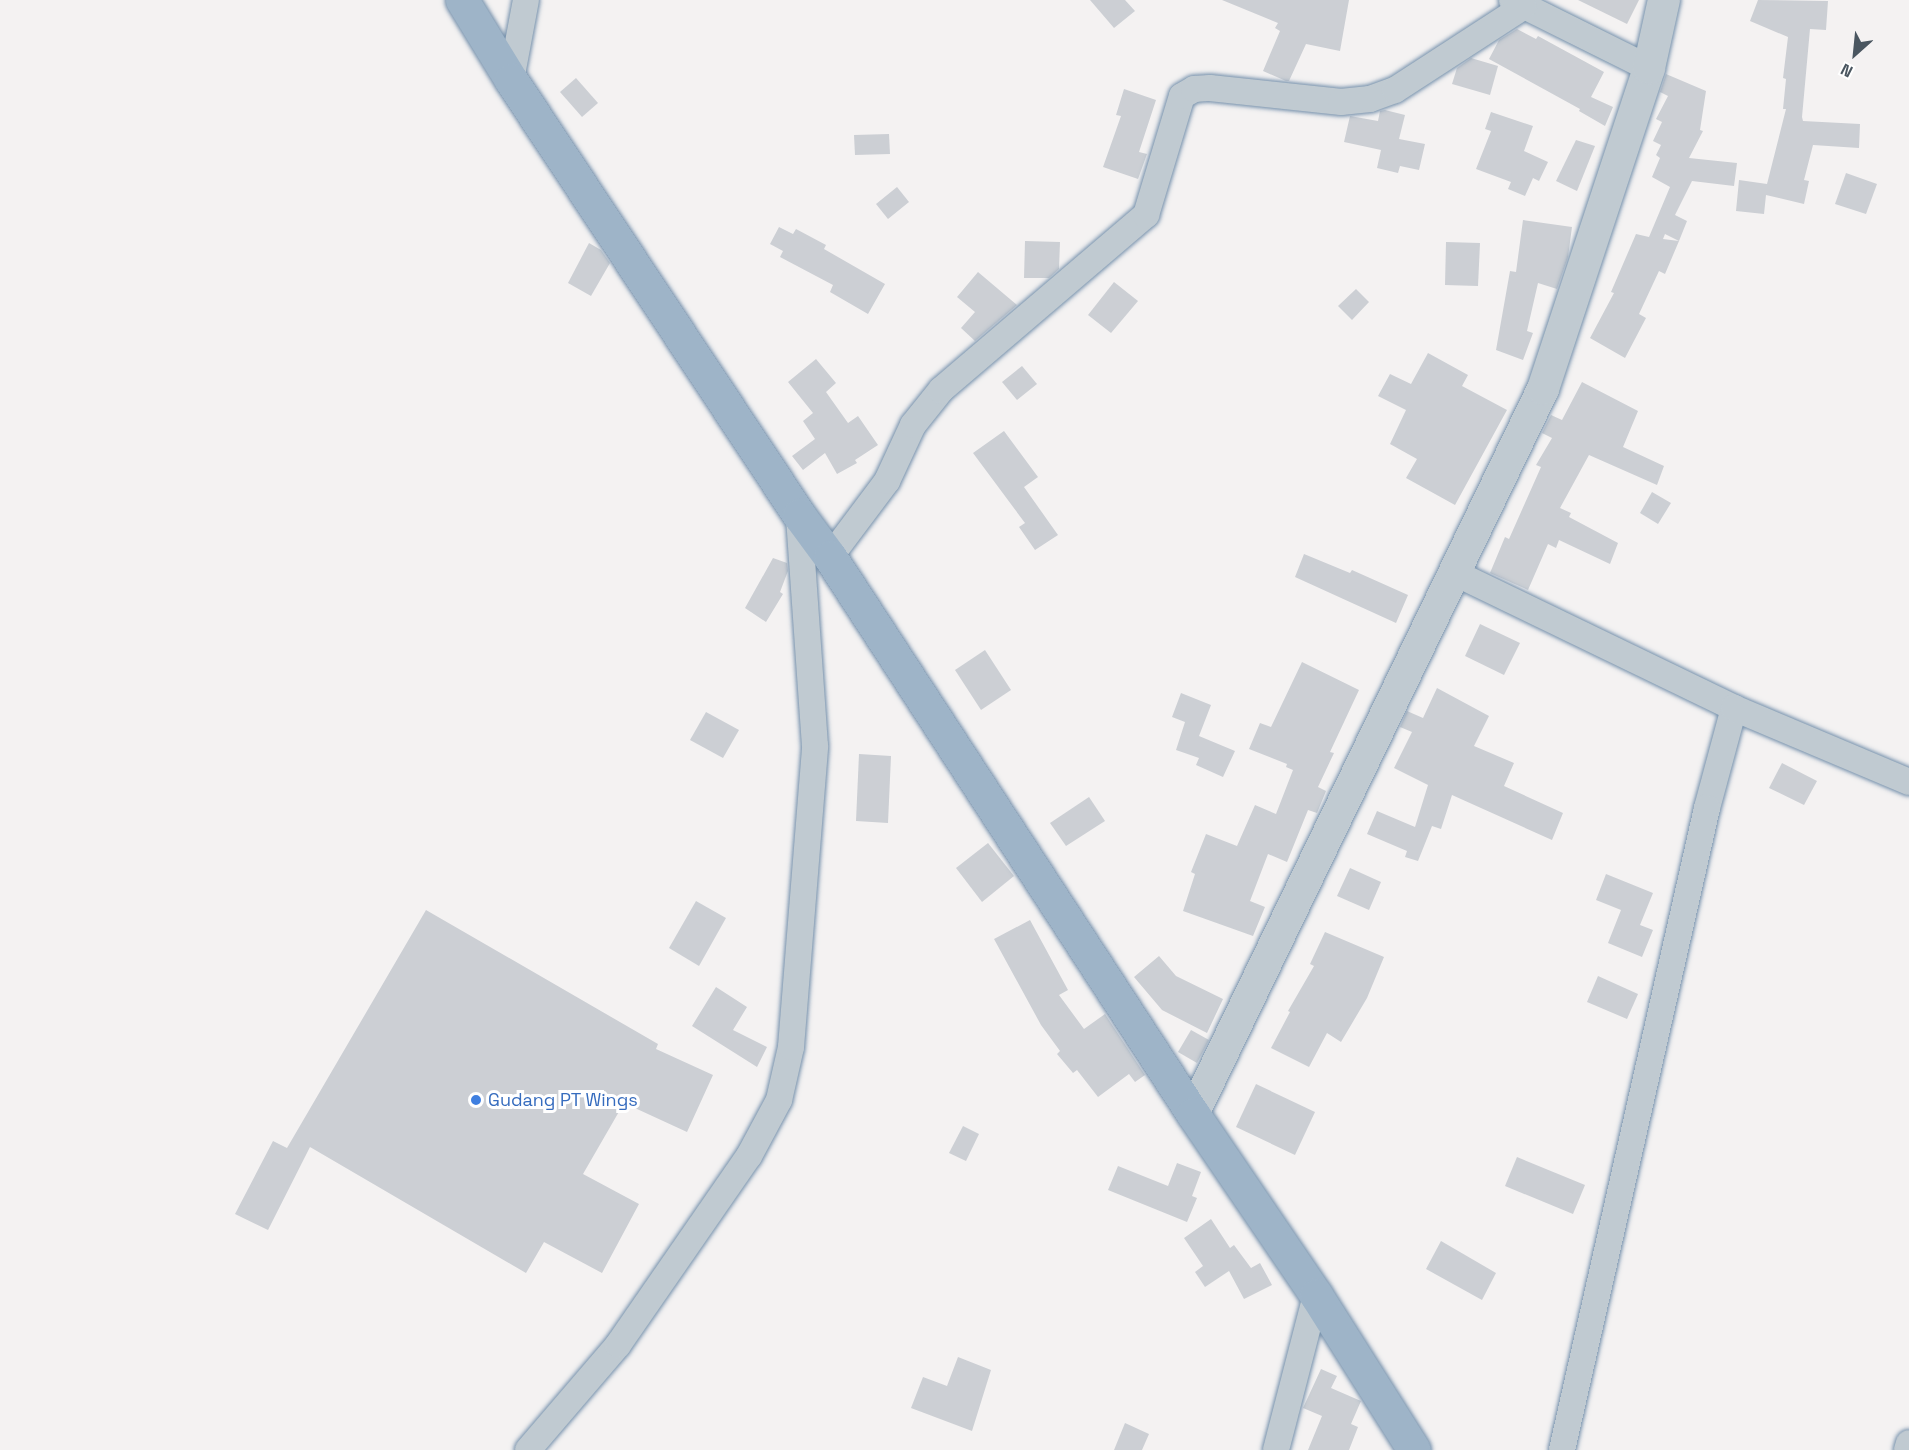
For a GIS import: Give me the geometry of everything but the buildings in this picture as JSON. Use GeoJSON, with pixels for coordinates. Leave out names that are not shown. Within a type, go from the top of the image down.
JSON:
{"type":"FeatureCollection","features":[{"type":"Feature","properties":{"kind":"highway"},"geometry":{"type":"LineString","coordinates":[[462,0],[511,80],[799,515],[830,557],[1193,1114],[1316,1295],[1414,1450]]}},
{"type":"Feature","properties":{"kind":"street"},"geometry":{"type":"LineString","coordinates":[[511,80],[526,0]]}},
{"type":"Feature","properties":{"kind":"street"},"geometry":{"type":"LineString","coordinates":[[1193,1114],[1543,389],[1649,68],[1664,0]]}},
{"type":"Feature","properties":{"kind":"street"},"geometry":{"type":"LineString","coordinates":[[830,557],[887,481],[914,424],[941,390],[1146,215],[1182,96],[1194,89],[1210,88],[1341,102],[1370,99],[1395,90],[1518,3],[1649,68]]}},
{"type":"Feature","properties":{"kind":"street"},"geometry":{"type":"LineString","coordinates":[[528,1450],[618,1345],[749,1156],[779,1100],[791,1047],[815,746],[799,515]]}},
{"type":"Feature","properties":{"kind":"street"},"geometry":{"type":"LineString","coordinates":[[1453,572],[1734,708],[1909,782]]}},
{"type":"Feature","properties":{"kind":"street"},"geometry":{"type":"LineString","coordinates":[[1562,1450],[1707,808],[1734,708]]}},
{"type":"Feature","properties":{"kind":"street"},"geometry":{"type":"LineString","coordinates":[[1276,1450],[1316,1295]]}},
{"type":"Feature","properties":{"kind":"street"},"geometry":{"type":"LineString","coordinates":[[1907,1450],[1909,1443]]}},
{"type":"Feature","properties":{"kind":"place","name":"Gudang PT Wings"},"geometry":{"type":"Point","coordinates":[476,1100]}}]}
